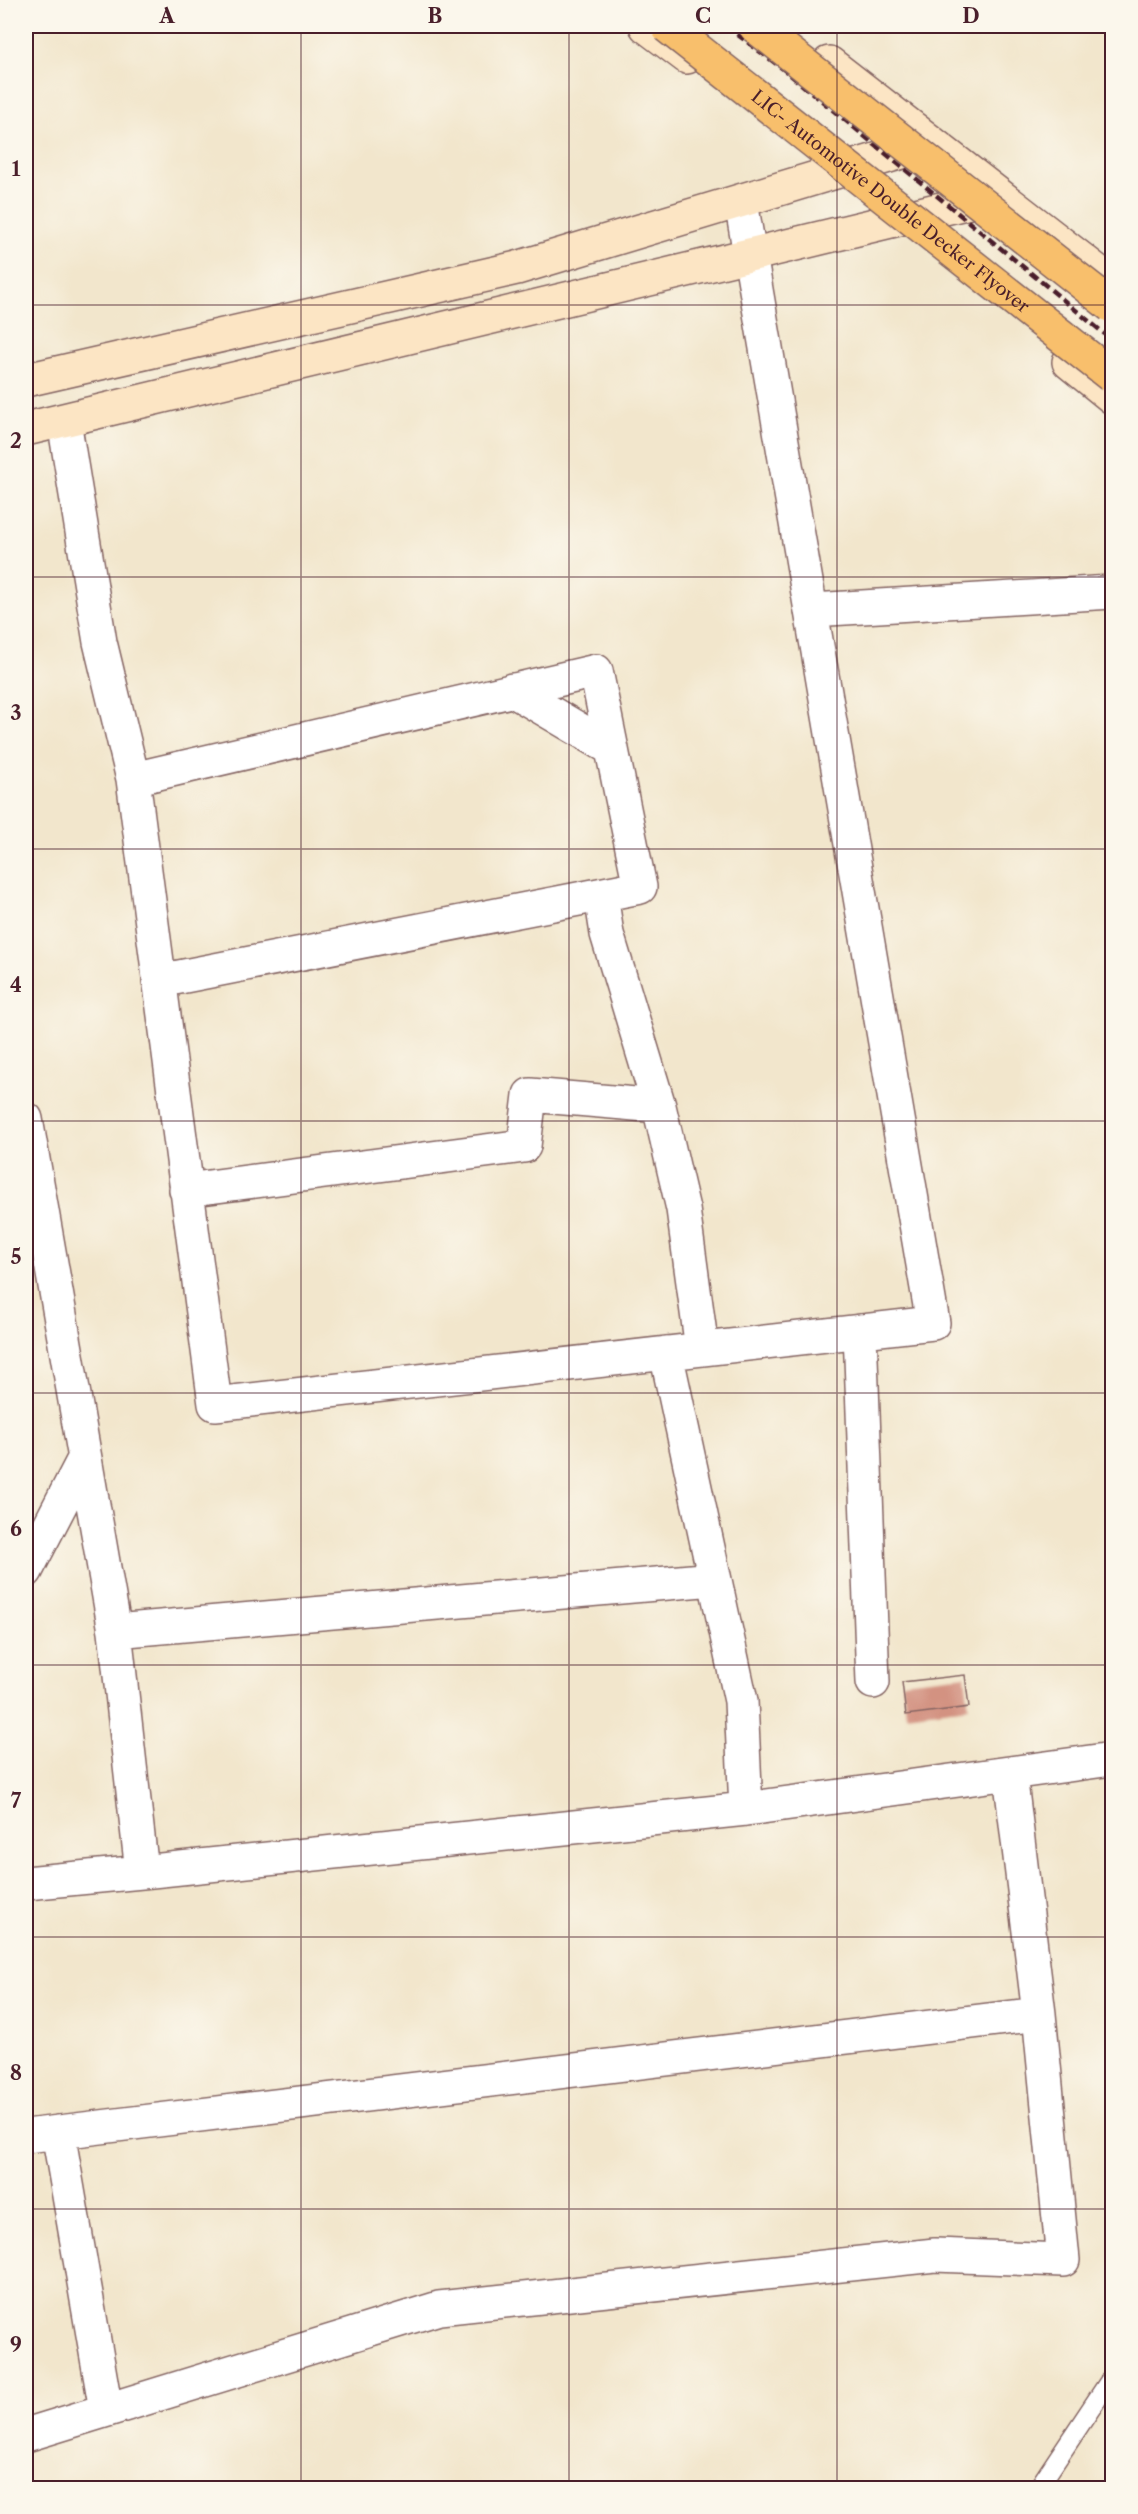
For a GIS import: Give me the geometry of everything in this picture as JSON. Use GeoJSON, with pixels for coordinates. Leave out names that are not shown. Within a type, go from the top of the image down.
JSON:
{"type":"FeatureCollection","features":[{"type":"Feature","properties":{"kind":"main road","name":"LIC- Automotive Double Decker Flyover"},"geometry":{"type":"LineString","coordinates":[[667,26],[1113,376]]}},
{"type":"Feature","properties":{"kind":"main road"},"geometry":{"type":"LineString","coordinates":[[755,26],[1113,306]]}},
{"type":"Feature","properties":{"kind":"street"},"geometry":{"type":"LineString","coordinates":[[646,26],[1113,397]]}},
{"type":"Feature","properties":{"kind":"street"},"geometry":{"type":"LineString","coordinates":[[780,26],[1113,283]]}},
{"type":"Feature","properties":{"kind":"street"},"geometry":{"type":"LineString","coordinates":[[26,380],[517,268],[932,143]]}},
{"type":"Feature","properties":{"kind":"street"},"geometry":{"type":"LineString","coordinates":[[26,429],[999,195]]}},
{"type":"Feature","properties":{"kind":"street"},"geometry":{"type":"LineString","coordinates":[[64,421],[100,642],[133,779],[215,1404],[933,1323],[741,202]]}},
{"type":"Feature","properties":{"kind":"street"},"geometry":{"type":"LineString","coordinates":[[812,610],[1113,592]]}},
{"type":"Feature","properties":{"kind":"street"},"geometry":{"type":"LineString","coordinates":[[133,779],[596,670],[640,887],[159,981]]}},
{"type":"Feature","properties":{"kind":"street"},"geometry":{"type":"LineString","coordinates":[[512,690],[612,749]]}},
{"type":"Feature","properties":{"kind":"street"},"geometry":{"type":"LineString","coordinates":[[601,895],[607,934],[659,1106],[682,1209],[702,1349]]}},
{"type":"Feature","properties":{"kind":"street"},"geometry":{"type":"LineString","coordinates":[[186,1190],[524,1146],[531,1095],[659,1106]]}},
{"type":"Feature","properties":{"kind":"street"},"geometry":{"type":"LineString","coordinates":[[26,1119],[115,1631],[142,1872]]}},
{"type":"Feature","properties":{"kind":"street"},"geometry":{"type":"LineString","coordinates":[[860,1331],[873,1682]]}},
{"type":"Feature","properties":{"kind":"street"},"geometry":{"type":"LineString","coordinates":[[666,1353],[741,1701],[746,1809]]}},
{"type":"Feature","properties":{"kind":"street"},"geometry":{"type":"LineString","coordinates":[[26,1570],[84,1459]]}},
{"type":"Feature","properties":{"kind":"street"},"geometry":{"type":"LineString","coordinates":[[115,1631],[714,1579]]}},
{"type":"Feature","properties":{"kind":"street"},"geometry":{"type":"LineString","coordinates":[[26,1883],[746,1809],[1113,1759]]}},
{"type":"Feature","properties":{"kind":"street"},"geometry":{"type":"LineString","coordinates":[[26,2435],[439,2308],[935,2255],[1063,2260],[1039,2014],[1010,1774]]}},
{"type":"Feature","properties":{"kind":"street"},"geometry":{"type":"LineString","coordinates":[[26,2136],[1039,2014]]}},
{"type":"Feature","properties":{"kind":"street"},"geometry":{"type":"LineString","coordinates":[[58,2132],[106,2410]]}},
{"type":"Feature","properties":{"kind":"lane"},"geometry":{"type":"LineString","coordinates":[[1038,2488],[1113,2377]]}},
{"type":"Feature","properties":{"kind":"building"},"geometry":{"type":"Polygon","coordinates":[[[965,1675],[969,1707],[906,1715],[902,1682],[965,1675]]]}},
{"type":"Feature","properties":{"kind":"railway"},"geometry":{"type":"LineString","coordinates":[[689,26],[769,87],[1112,368]]}},
{"type":"Feature","properties":{"kind":"railway"},"geometry":{"type":"LineString","coordinates":[[726,26],[783,69],[1112,340]]}}]}
